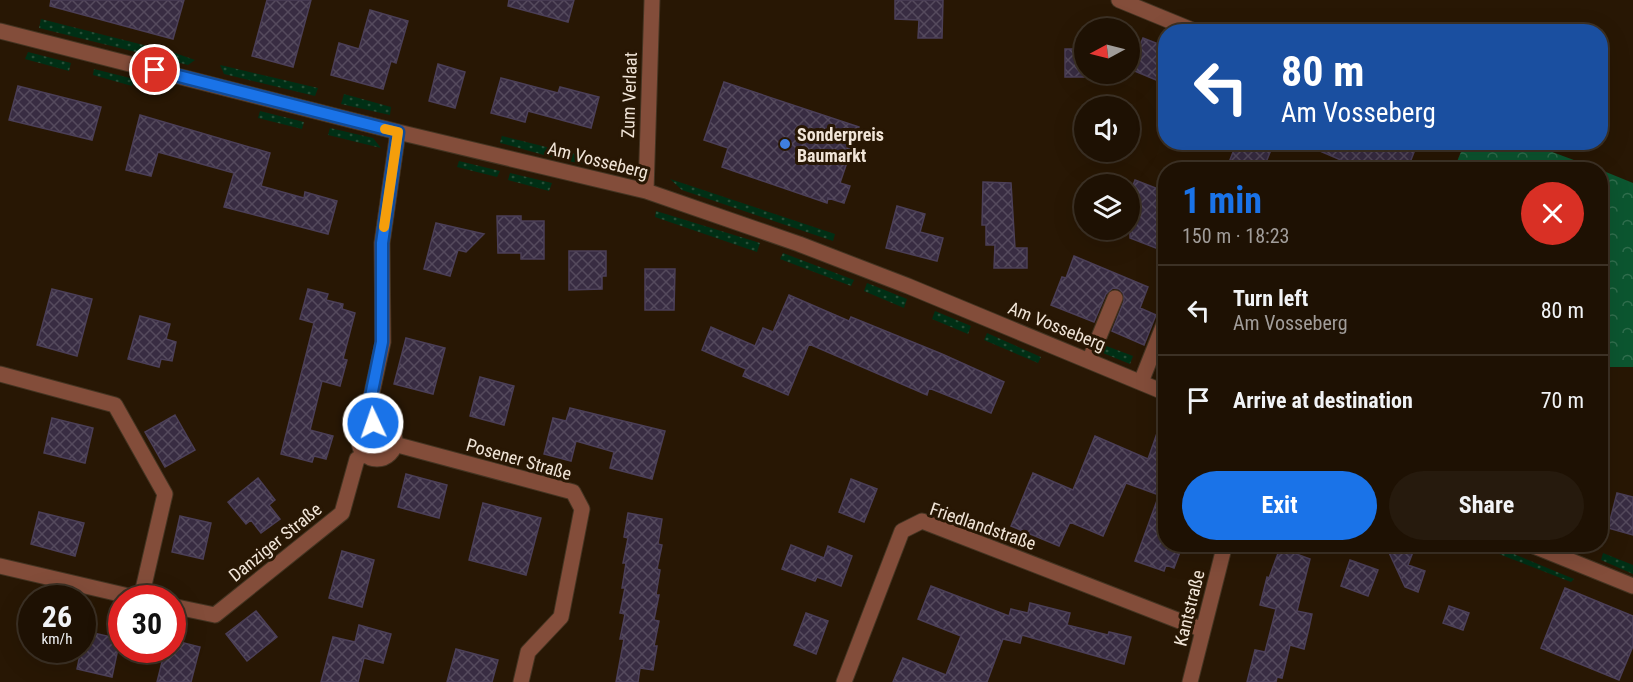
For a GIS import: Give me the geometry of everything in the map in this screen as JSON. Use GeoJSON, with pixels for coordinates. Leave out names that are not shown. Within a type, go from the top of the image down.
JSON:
{"type":"FeatureCollection","features":[{"type":"Feature","properties":{"kind":"street","name":"Zum Verlaat"},"geometry":{"type":"LineString","coordinates":[[646,191],[652,0]]}},
{"type":"Feature","properties":{"kind":"street"},"geometry":{"type":"LineString","coordinates":[[1119,0],[1178,24]]}},
{"type":"Feature","properties":{"kind":"street","name":"Am Vosseberg"},"geometry":{"type":"LineString","coordinates":[[0,31],[398,132],[646,191],[832,256],[1158,389]]}},
{"type":"Feature","properties":{"kind":"street"},"geometry":{"type":"LineString","coordinates":[[373,423],[368,411],[382,342],[382,243],[398,132]]}},
{"type":"Feature","properties":{"kind":"street"},"geometry":{"type":"LineString","coordinates":[[1089,361],[1115,298]]}},
{"type":"Feature","properties":{"kind":"street"},"geometry":{"type":"LineString","coordinates":[[1141,382],[1158,339]]}},
{"type":"Feature","properties":{"kind":"street"},"geometry":{"type":"LineString","coordinates":[[0,374],[115,405],[165,494],[142,585]]}},
{"type":"Feature","properties":{"kind":"street"},"geometry":{"type":"LineString","coordinates":[[373,423],[383,423],[390,428],[394,444],[390,453],[382,458],[373,458],[364,454],[360,446],[360,435],[364,427],[373,423]]}},
{"type":"Feature","properties":{"kind":"street","name":"Posener Straße"},"geometry":{"type":"LineString","coordinates":[[394,444],[573,492],[582,509],[561,616],[528,652],[521,682]]}},
{"type":"Feature","properties":{"kind":"street","name":"Danziger Straße"},"geometry":{"type":"LineString","coordinates":[[186,609],[215,615],[342,513],[357,459],[364,454]]}},
{"type":"Feature","properties":{"kind":"street","name":"Friedlandstraße"},"geometry":{"type":"LineString","coordinates":[[844,682],[902,531],[921,521],[1203,630]]}},
{"type":"Feature","properties":{"kind":"street","name":"Kantstraße"},"geometry":{"type":"LineString","coordinates":[[1190,682],[1224,552]]}},
{"type":"Feature","properties":{"kind":"street"},"geometry":{"type":"LineString","coordinates":[[1549,552],[1633,586]]}},
{"type":"Feature","properties":{"kind":"street"},"geometry":{"type":"LineString","coordinates":[[0,566],[108,591]]}},
{"type":"Feature","properties":{"kind":"green space"},"geometry":{"type":"Polygon","coordinates":[[[41,19],[195,60],[188,65],[39,28],[41,19]]]}},
{"type":"Feature","properties":{"kind":"green space"},"geometry":{"type":"Polygon","coordinates":[[[28,52],[71,63],[69,71],[25,59],[28,52]]]}},
{"type":"Feature","properties":{"kind":"green space"},"geometry":{"type":"Polygon","coordinates":[[[220,65],[318,88],[315,96],[224,74],[220,65]]]}},
{"type":"Feature","properties":{"kind":"green space"},"geometry":{"type":"Polygon","coordinates":[[[94,69],[134,79],[132,86],[93,75],[94,69]]]}},
{"type":"Feature","properties":{"kind":"green space"},"geometry":{"type":"Polygon","coordinates":[[[344,94],[391,107],[390,115],[341,104],[344,94]]]}},
{"type":"Feature","properties":{"kind":"green space"},"geometry":{"type":"Polygon","coordinates":[[[260,111],[304,122],[302,129],[258,118],[260,111]]]}},
{"type":"Feature","properties":{"kind":"green space"},"geometry":{"type":"Polygon","coordinates":[[[330,128],[373,138],[381,148],[328,135],[330,128]]]}},
{"type":"Feature","properties":{"kind":"green space"},"geometry":{"type":"Polygon","coordinates":[[[502,135],[619,165],[611,167],[581,164],[543,155],[500,143],[502,135]]]}},
{"type":"Feature","properties":{"kind":"green space"},"geometry":{"type":"Polygon","coordinates":[[[1462,150],[1547,150],[1579,162],[1457,162],[1462,150]]]}},
{"type":"Feature","properties":{"kind":"green space"},"geometry":{"type":"Polygon","coordinates":[[[459,161],[500,171],[497,177],[457,167],[459,161]]]}},
{"type":"Feature","properties":{"kind":"green space"},"geometry":{"type":"Polygon","coordinates":[[[510,173],[552,183],[549,191],[508,180],[510,173]]]}},
{"type":"Feature","properties":{"kind":"green space"},"geometry":{"type":"Polygon","coordinates":[[[1608,173],[1633,183],[1633,367],[1608,367],[1608,173]]]}},
{"type":"Feature","properties":{"kind":"green space"},"geometry":{"type":"Polygon","coordinates":[[[670,179],[835,234],[833,241],[682,190],[670,179]]]}},
{"type":"Feature","properties":{"kind":"green space"},"geometry":{"type":"Polygon","coordinates":[[[656,211],[760,243],[757,252],[655,217],[656,211]]]}},
{"type":"Feature","properties":{"kind":"green space"},"geometry":{"type":"Polygon","coordinates":[[[783,253],[854,280],[851,286],[780,259],[783,253]]]}},
{"type":"Feature","properties":{"kind":"green space"},"geometry":{"type":"Polygon","coordinates":[[[867,283],[907,299],[904,308],[864,291],[867,283]]]}},
{"type":"Feature","properties":{"kind":"green space"},"geometry":{"type":"Polygon","coordinates":[[[935,311],[971,326],[968,334],[932,319],[935,311]]]}},
{"type":"Feature","properties":{"kind":"green space"},"geometry":{"type":"Polygon","coordinates":[[[987,333],[1041,357],[1038,363],[984,340],[987,333]]]}},
{"type":"Feature","properties":{"kind":"green space"},"geometry":{"type":"Polygon","coordinates":[[[1101,344],[1133,356],[1130,364],[1098,351],[1101,344]]]}},
{"type":"Feature","properties":{"kind":"green space"},"geometry":{"type":"Polygon","coordinates":[[[1494,552],[1509,552],[1574,579],[1571,582],[1494,552]]]}},
{"type":"Feature","properties":{"kind":"green space"},"geometry":{"type":"Polygon","coordinates":[[[1603,553],[1633,565],[1633,574],[1601,560],[1603,553]]]}},
{"type":"Feature","properties":{"kind":"building"},"geometry":{"type":"Polygon","coordinates":[[[51,0],[184,0],[173,39],[50,6],[51,0]]]}},
{"type":"Feature","properties":{"kind":"building"},"geometry":{"type":"Polygon","coordinates":[[[267,0],[311,0],[293,67],[252,56],[267,0]]]}},
{"type":"Feature","properties":{"kind":"building"},"geometry":{"type":"Polygon","coordinates":[[[509,0],[574,0],[568,22],[508,6],[509,0]]]}},
{"type":"Feature","properties":{"kind":"building"},"geometry":{"type":"Polygon","coordinates":[[[895,0],[943,0],[942,38],[918,38],[919,20],[895,19],[895,0]]]}},
{"type":"Feature","properties":{"kind":"building"},"geometry":{"type":"Polygon","coordinates":[[[370,10],[408,21],[396,63],[391,61],[383,89],[331,75],[339,43],[359,49],[370,10]]]}},
{"type":"Feature","properties":{"kind":"building"},"geometry":{"type":"Polygon","coordinates":[[[1143,38],[1158,44],[1158,81],[1140,73],[1140,45],[1143,38]]]}},
{"type":"Feature","properties":{"kind":"building"},"geometry":{"type":"Polygon","coordinates":[[[1065,49],[1074,49],[1074,77],[1065,77],[1065,49]]]}},
{"type":"Feature","properties":{"kind":"building"},"geometry":{"type":"Polygon","coordinates":[[[438,64],[465,72],[455,108],[429,101],[438,64]]]}},
{"type":"Feature","properties":{"kind":"building"},"geometry":{"type":"Polygon","coordinates":[[[501,78],[558,93],[560,87],[599,97],[591,128],[528,111],[525,122],[491,113],[501,78]]]}},
{"type":"Feature","properties":{"kind":"building","name":"Sonderpreis Baumarkt"},"geometry":{"type":"Polygon","coordinates":[[[724,82],[859,127],[840,183],[850,186],[844,203],[828,198],[827,203],[722,167],[728,148],[704,140],[724,82]]]}},
{"type":"Feature","properties":{"kind":"building"},"geometry":{"type":"Polygon","coordinates":[[[18,86],[101,107],[92,140],[9,120],[18,86]]]}},
{"type":"Feature","properties":{"kind":"building"},"geometry":{"type":"Polygon","coordinates":[[[140,115],[270,153],[261,186],[304,198],[305,192],[337,201],[328,234],[224,207],[234,173],[158,152],[151,176],[126,170],[140,115]]]}},
{"type":"Feature","properties":{"kind":"building"},"geometry":{"type":"Polygon","coordinates":[[[1234,150],[1271,150],[1266,162],[1229,162],[1234,150]]]}},
{"type":"Feature","properties":{"kind":"building"},"geometry":{"type":"Polygon","coordinates":[[[1318,150],[1415,150],[1410,162],[1345,162],[1318,150]]]}},
{"type":"Feature","properties":{"kind":"building"},"geometry":{"type":"Polygon","coordinates":[[[983,182],[1011,183],[1015,248],[1027,248],[1027,268],[994,268],[995,245],[986,245],[986,225],[982,225],[983,182]]]}},
{"type":"Feature","properties":{"kind":"building"},"geometry":{"type":"Polygon","coordinates":[[[1140,182],[1158,189],[1158,249],[1135,240],[1140,240],[1140,182]]]}},
{"type":"Feature","properties":{"kind":"building"},"geometry":{"type":"Polygon","coordinates":[[[897,206],[925,214],[920,232],[943,238],[937,261],[886,248],[897,206]]]}},
{"type":"Feature","properties":{"kind":"building"},"geometry":{"type":"Polygon","coordinates":[[[497,216],[521,216],[521,221],[544,221],[544,259],[521,259],[521,253],[498,253],[497,216]]]}},
{"type":"Feature","properties":{"kind":"building"},"geometry":{"type":"Polygon","coordinates":[[[436,223],[484,234],[466,252],[458,250],[450,276],[424,269],[436,223]]]}},
{"type":"Feature","properties":{"kind":"building"},"geometry":{"type":"Polygon","coordinates":[[[569,251],[606,251],[606,276],[602,276],[602,289],[569,290],[569,251]]]}},
{"type":"Feature","properties":{"kind":"building"},"geometry":{"type":"Polygon","coordinates":[[[1074,256],[1148,287],[1140,308],[1156,315],[1144,345],[1112,331],[1124,301],[1123,293],[1119,289],[1113,288],[1106,294],[1094,322],[1051,305],[1062,277],[1066,278],[1074,256]]]}},
{"type":"Feature","properties":{"kind":"building"},"geometry":{"type":"Polygon","coordinates":[[[645,269],[675,269],[674,310],[645,310],[645,269]]]}},
{"type":"Feature","properties":{"kind":"building"},"geometry":{"type":"Polygon","coordinates":[[[52,289],[92,299],[77,356],[37,345],[52,289]]]}},
{"type":"Feature","properties":{"kind":"building"},"geometry":{"type":"Polygon","coordinates":[[[308,289],[328,294],[326,300],[343,304],[342,309],[355,313],[343,359],[347,360],[340,386],[322,381],[310,430],[333,436],[326,459],[314,456],[312,462],[281,454],[314,323],[300,319],[308,289]]]}},
{"type":"Feature","properties":{"kind":"building"},"geometry":{"type":"Polygon","coordinates":[[[789,295],[849,321],[851,317],[1004,382],[991,413],[929,388],[927,395],[809,344],[788,395],[743,376],[746,369],[702,350],[711,327],[755,346],[763,328],[773,332],[789,295]]]}},
{"type":"Feature","properties":{"kind":"building"},"geometry":{"type":"Polygon","coordinates":[[[140,316],[170,324],[166,339],[176,342],[172,361],[161,359],[159,367],[128,359],[140,316]]]}},
{"type":"Feature","properties":{"kind":"building"},"geometry":{"type":"Polygon","coordinates":[[[406,338],[445,348],[433,394],[394,384],[406,338]]]}},
{"type":"Feature","properties":{"kind":"building"},"geometry":{"type":"Polygon","coordinates":[[[480,377],[514,386],[504,425],[470,416],[480,377]]]}},
{"type":"Feature","properties":{"kind":"building"},"geometry":{"type":"Polygon","coordinates":[[[570,408],[665,431],[652,479],[610,468],[614,452],[576,441],[571,461],[544,454],[553,418],[566,421],[570,408]]]}},
{"type":"Feature","properties":{"kind":"building"},"geometry":{"type":"Polygon","coordinates":[[[175,415],[195,450],[165,467],[145,432],[175,415]]]}},
{"type":"Feature","properties":{"kind":"building"},"geometry":{"type":"Polygon","coordinates":[[[52,418],[93,428],[85,463],[44,453],[52,418]]]}},
{"type":"Feature","properties":{"kind":"building"},"geometry":{"type":"Polygon","coordinates":[[[1158,430],[1158,495],[1126,483],[1103,536],[1070,522],[1059,546],[1011,526],[1033,473],[1073,490],[1095,436],[1148,459],[1158,430]]]}},
{"type":"Feature","properties":{"kind":"building"},"geometry":{"type":"Polygon","coordinates":[[[406,474],[447,485],[439,518],[398,507],[406,474]]]}},
{"type":"Feature","properties":{"kind":"building"},"geometry":{"type":"Polygon","coordinates":[[[258,478],[275,500],[269,505],[280,519],[261,533],[251,520],[246,524],[228,502],[258,478]]]}},
{"type":"Feature","properties":{"kind":"building"},"geometry":{"type":"Polygon","coordinates":[[[851,479],[877,489],[864,522],[839,512],[851,479]]]}},
{"type":"Feature","properties":{"kind":"building"},"geometry":{"type":"Polygon","coordinates":[[[1617,493],[1633,497],[1633,535],[1608,528],[1617,493]]]}},
{"type":"Feature","properties":{"kind":"building"},"geometry":{"type":"Polygon","coordinates":[[[1158,498],[1158,552],[1180,552],[1174,568],[1166,565],[1164,571],[1135,561],[1158,498]]]}},
{"type":"Feature","properties":{"kind":"building"},"geometry":{"type":"Polygon","coordinates":[[[483,503],[541,518],[526,575],[469,560],[483,503]]]}},
{"type":"Feature","properties":{"kind":"building"},"geometry":{"type":"Polygon","coordinates":[[[39,512],[84,523],[75,556],[31,544],[39,512]]]}},
{"type":"Feature","properties":{"kind":"building"},"geometry":{"type":"Polygon","coordinates":[[[628,513],[662,519],[658,544],[662,545],[657,569],[660,570],[656,595],[659,595],[654,620],[659,621],[654,646],[657,646],[653,670],[640,668],[638,682],[616,682],[624,639],[620,639],[625,614],[620,613],[625,588],[622,588],[626,563],[623,563],[628,538],[624,537],[628,513]]]}},
{"type":"Feature","properties":{"kind":"building"},"geometry":{"type":"Polygon","coordinates":[[[180,516],[211,523],[203,559],[172,552],[180,516]]]}},
{"type":"Feature","properties":{"kind":"building"},"geometry":{"type":"Polygon","coordinates":[[[791,545],[824,558],[828,546],[852,556],[841,586],[817,577],[815,581],[782,569],[791,545]]]}},
{"type":"Feature","properties":{"kind":"building"},"geometry":{"type":"Polygon","coordinates":[[[342,551],[374,560],[362,607],[329,598],[342,551]]]}},
{"type":"Feature","properties":{"kind":"building"},"geometry":{"type":"Polygon","coordinates":[[[1279,552],[1291,552],[1310,559],[1297,611],[1312,614],[1304,649],[1290,645],[1282,678],[1277,677],[1276,682],[1247,682],[1255,650],[1265,652],[1276,609],[1260,605],[1267,577],[1269,578],[1279,552]]]}},
{"type":"Feature","properties":{"kind":"building"},"geometry":{"type":"Polygon","coordinates":[[[1389,552],[1413,552],[1408,565],[1425,571],[1418,592],[1405,587],[1389,552]]]}},
{"type":"Feature","properties":{"kind":"building"},"geometry":{"type":"Polygon","coordinates":[[[1350,560],[1378,570],[1368,596],[1341,586],[1350,560]]]}},
{"type":"Feature","properties":{"kind":"building"},"geometry":{"type":"Polygon","coordinates":[[[931,586],[1009,616],[1011,609],[1028,613],[1030,603],[1070,613],[1067,625],[1108,635],[1109,632],[1131,637],[1124,664],[1022,635],[1020,643],[1003,639],[987,682],[893,682],[903,658],[946,675],[961,636],[918,619],[931,586]]]}},
{"type":"Feature","properties":{"kind":"building"},"geometry":{"type":"Polygon","coordinates":[[[1565,588],[1633,616],[1633,646],[1619,680],[1541,648],[1565,588]]]}},
{"type":"Feature","properties":{"kind":"building"},"geometry":{"type":"Polygon","coordinates":[[[1449,606],[1469,613],[1463,630],[1443,623],[1449,606]]]}},
{"type":"Feature","properties":{"kind":"building"},"geometry":{"type":"Polygon","coordinates":[[[256,611],[277,637],[247,661],[226,634],[256,611]]]}},
{"type":"Feature","properties":{"kind":"building"},"geometry":{"type":"Polygon","coordinates":[[[806,613],[828,621],[816,654],[794,645],[806,613]]]}},
{"type":"Feature","properties":{"kind":"building"},"geometry":{"type":"Polygon","coordinates":[[[359,625],[391,634],[383,663],[364,658],[358,682],[321,682],[333,637],[355,642],[359,625]]]}},
{"type":"Feature","properties":{"kind":"building"},"geometry":{"type":"Polygon","coordinates":[[[96,634],[108,636],[108,663],[115,663],[112,677],[77,669],[78,663],[96,663],[96,634]]]}},
{"type":"Feature","properties":{"kind":"building"},"geometry":{"type":"Polygon","coordinates":[[[186,644],[200,647],[191,682],[157,682],[162,663],[186,663],[186,644]]]}},
{"type":"Feature","properties":{"kind":"building"},"geometry":{"type":"Polygon","coordinates":[[[456,649],[498,660],[492,682],[447,682],[456,649]]]}},
{"type":"Feature","properties":{"kind":"slow traffic"},"geometry":{"type":"LineString","coordinates":[[384,227],[398,132],[385,129]]}},
{"type":"Feature","properties":{"kind":"place","name":"Sonderpreis Baumarkt"},"geometry":{"type":"Point","coordinates":[785,144]}},
{"type":"Feature","properties":{"kind":"route"},"geometry":{"type":"LineString","coordinates":[[155,70],[398,132],[382,243],[382,342],[368,411],[373,423]]}}]}
